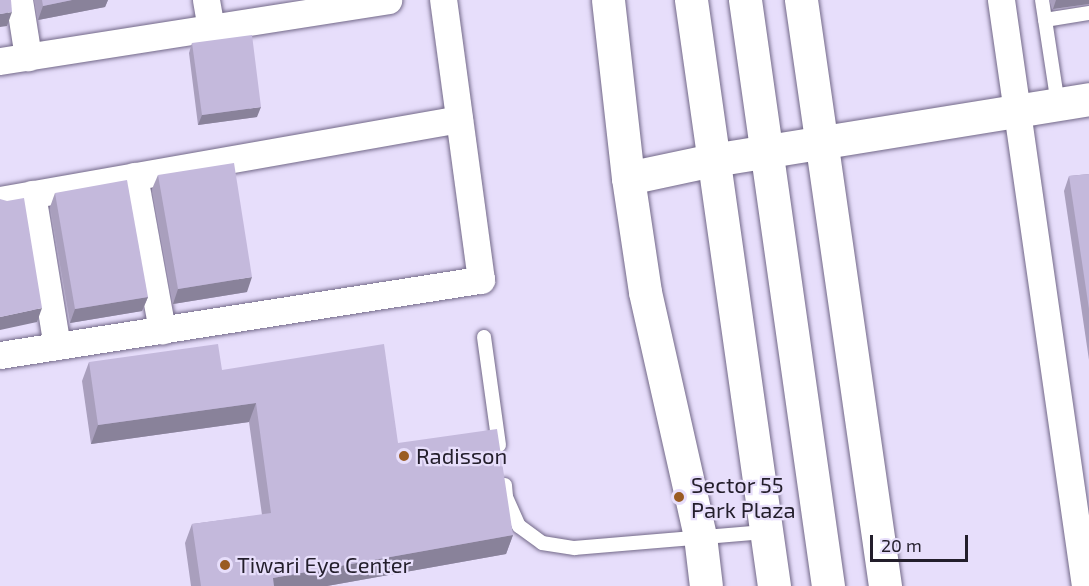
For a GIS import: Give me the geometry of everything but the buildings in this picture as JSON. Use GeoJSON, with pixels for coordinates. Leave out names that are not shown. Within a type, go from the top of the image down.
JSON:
{"type":"FeatureCollection","features":[{"type":"Feature","properties":{"kind":"street"},"geometry":{"type":"LineString","coordinates":[[19,0],[28,57]]}},
{"type":"Feature","properties":{"kind":"street"},"geometry":{"type":"LineString","coordinates":[[206,0],[211,28]]}},
{"type":"Feature","properties":{"kind":"street"},"geometry":{"type":"LineString","coordinates":[[0,61],[388,0]]}},
{"type":"Feature","properties":{"kind":"street"},"geometry":{"type":"LineString","coordinates":[[0,355],[481,280],[443,0]]}},
{"type":"Feature","properties":{"kind":"street"},"geometry":{"type":"LineString","coordinates":[[608,0],[628,178],[645,292],[700,536],[706,586]]}},
{"type":"Feature","properties":{"kind":"street"},"geometry":{"type":"LineString","coordinates":[[691,0],[774,586]]}},
{"type":"Feature","properties":{"kind":"street"},"geometry":{"type":"LineString","coordinates":[[744,0],[828,586]]}},
{"type":"Feature","properties":{"kind":"street"},"geometry":{"type":"LineString","coordinates":[[801,0],[885,586]]}},
{"type":"Feature","properties":{"kind":"street"},"geometry":{"type":"LineString","coordinates":[[1001,0],[1084,586]]}},
{"type":"Feature","properties":{"kind":"street"},"geometry":{"type":"LineString","coordinates":[[628,178],[713,160],[1074,102]]}},
{"type":"Feature","properties":{"kind":"street"},"geometry":{"type":"LineString","coordinates":[[0,200],[459,119]]}},
{"type":"Feature","properties":{"kind":"street"},"geometry":{"type":"LineString","coordinates":[[134,176],[162,330]]}},
{"type":"Feature","properties":{"kind":"street"},"geometry":{"type":"LineString","coordinates":[[32,194],[57,346]]}},
{"type":"Feature","properties":{"kind":"lane"},"geometry":{"type":"LineString","coordinates":[[1042,0],[1045,20],[1074,102]]}},
{"type":"Feature","properties":{"kind":"lane"},"geometry":{"type":"LineString","coordinates":[[1045,20],[1089,13]]}},
{"type":"Feature","properties":{"kind":"lane"},"geometry":{"type":"LineString","coordinates":[[484,337],[506,497],[519,526],[542,543],[575,548],[766,532]]}},
{"type":"Feature","properties":{"kind":"place","name":"Radisson"},"geometry":{"type":"Point","coordinates":[404,456]}},
{"type":"Feature","properties":{"kind":"place","name":"Sector 55 Park Plaza"},"geometry":{"type":"Point","coordinates":[679,497]}},
{"type":"Feature","properties":{"kind":"place","name":"Tiwari Eye Center"},"geometry":{"type":"Point","coordinates":[225,565]}}]}
